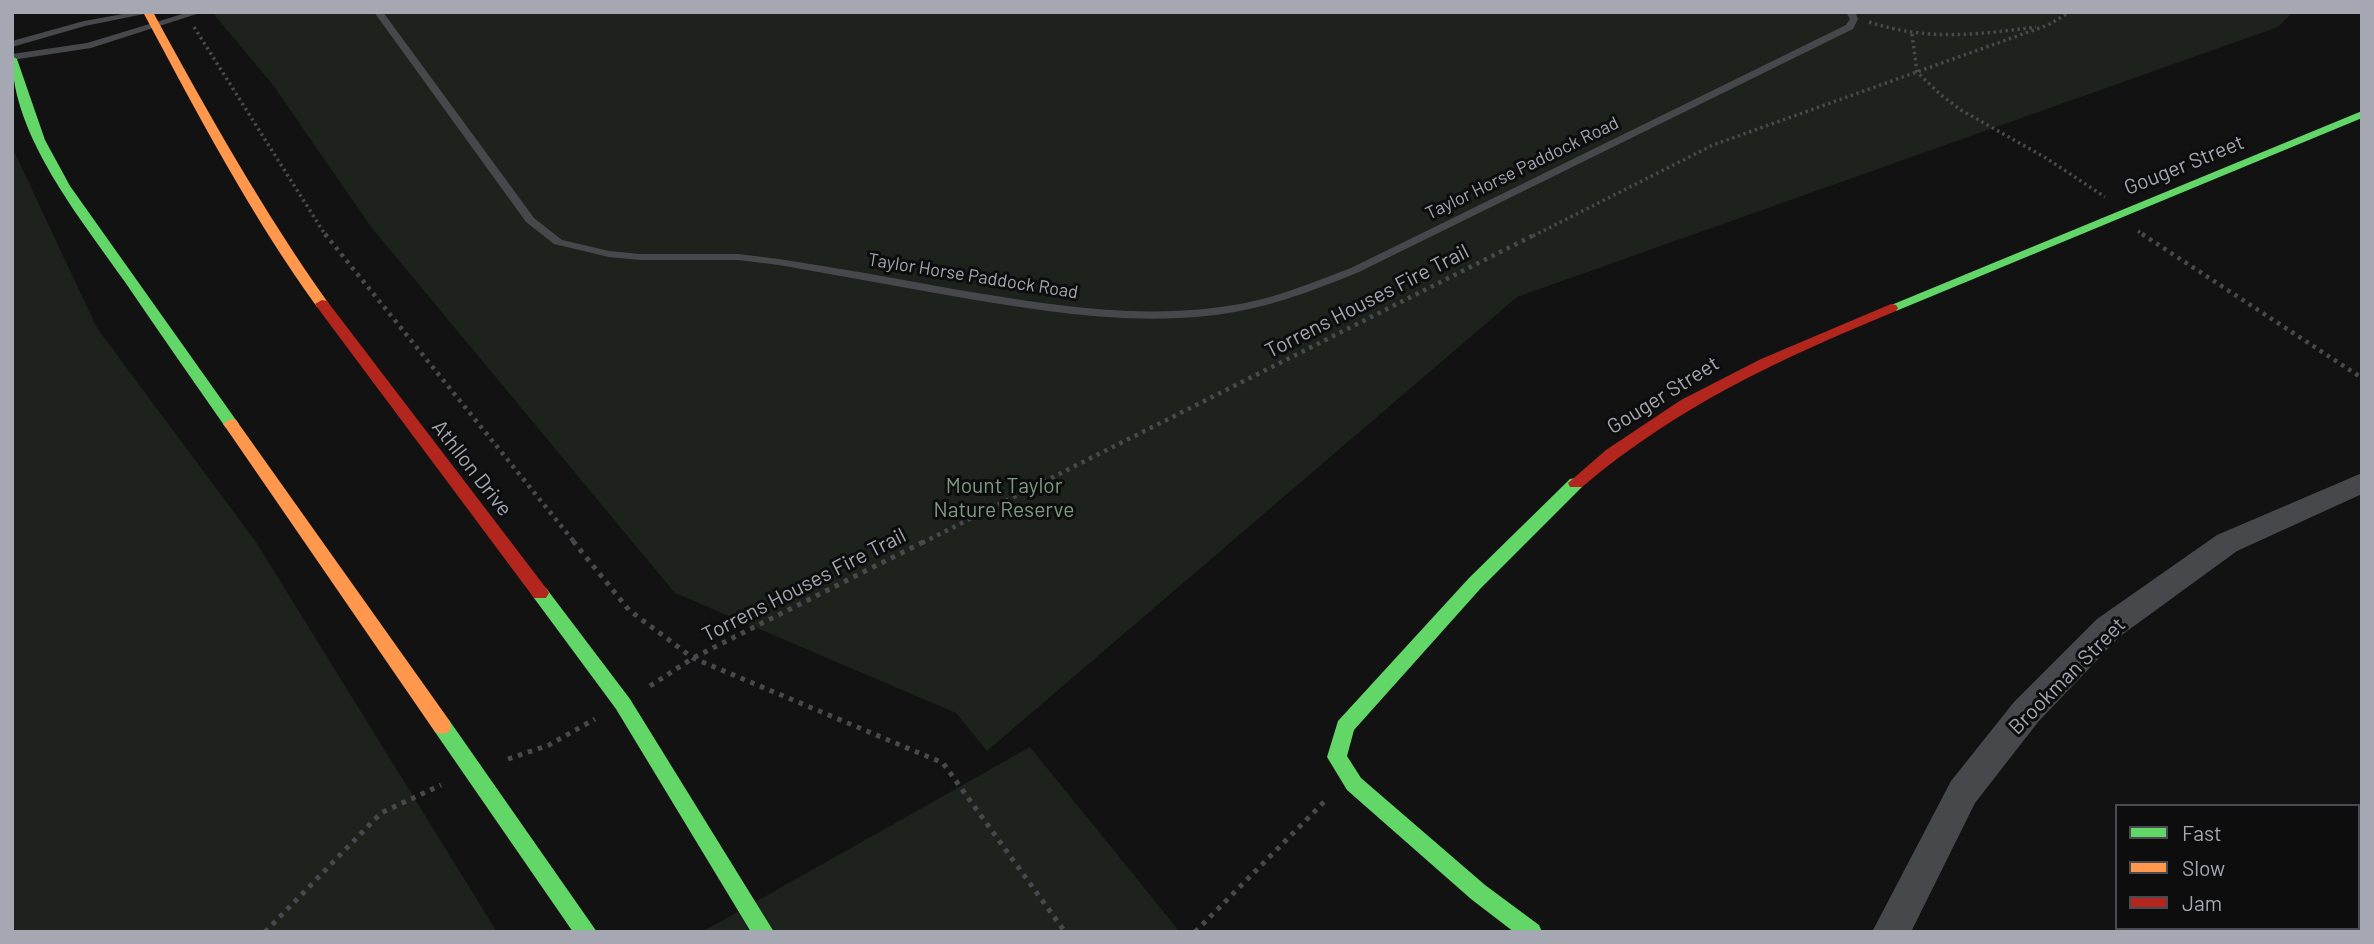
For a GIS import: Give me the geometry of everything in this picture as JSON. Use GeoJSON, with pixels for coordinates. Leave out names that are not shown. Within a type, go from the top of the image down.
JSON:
{"type":"FeatureCollection","features":[{"type":"Feature","properties":{"kind":"main road","name":"Athllon Drive"},"geometry":{"type":"LineString","coordinates":[[151,16],[251,201],[282,251],[623,704],[763,932]]}},
{"type":"Feature","properties":{"kind":"main road"},"geometry":{"type":"LineString","coordinates":[[12,58],[38,140],[64,186],[586,932]]}},
{"type":"Feature","properties":{"kind":"main road","name":"Gouger Street"},"geometry":{"type":"LineString","coordinates":[[1531,932],[1478,892],[1354,784],[1338,757],[1345,727],[1543,512],[1616,447],[1693,397],[1766,360],[2362,114]]}},
{"type":"Feature","properties":{"kind":"street","name":"Brookman Street"},"geometry":{"type":"LineString","coordinates":[[1891,932],[1962,792],[2026,712],[2108,628],[2227,543],[2362,484]]}},
{"type":"Feature","properties":{"kind":"lane"},"geometry":{"type":"LineString","coordinates":[[12,44],[84,24],[151,16],[189,16],[199,12]]}},
{"type":"Feature","properties":{"kind":"lane","name":"Taylor Horse Paddock Road"},"geometry":{"type":"LineString","coordinates":[[378,12],[530,220],[558,242],[581,249],[640,257],[738,257],[779,261],[1035,307],[1136,315],[1209,312],[1243,307],[1322,284],[1850,27],[1852,15]]}},
{"type":"Feature","properties":{"kind":"lane"},"geometry":{"type":"LineString","coordinates":[[12,58],[88,46],[151,16]]}},
{"type":"Feature","properties":{"kind":"path","name":"Torrens Houses Fire Trail"},"geometry":{"type":"LineString","coordinates":[[693,658],[1713,145],[2048,25],[2070,12]]}},
{"type":"Feature","properties":{"kind":"path"},"geometry":{"type":"LineString","coordinates":[[1852,15],[1912,34],[1940,38],[2048,25]]}},
{"type":"Feature","properties":{"kind":"path"},"geometry":{"type":"LineString","coordinates":[[189,16],[323,232],[629,610],[693,658],[943,764],[1065,932]]}},
{"type":"Feature","properties":{"kind":"path"},"geometry":{"type":"LineString","coordinates":[[1195,932],[1350,777]]}},
{"type":"Feature","properties":{"kind":"green space","name":"Mount Taylor Nature Reserve"},"geometry":{"type":"Polygon","coordinates":[[[212,12],[2293,12],[2278,27],[1517,297],[987,751],[956,713],[675,593],[371,227],[273,85],[212,12]]]}},
{"type":"Feature","properties":{"kind":"green space"},"geometry":{"type":"Polygon","coordinates":[[[12,147],[97,328],[256,542],[497,932],[12,932],[12,147]]]}},
{"type":"Feature","properties":{"kind":"green space"},"geometry":{"type":"Polygon","coordinates":[[[1030,747],[1180,932],[702,932],[1030,747]]]}},
{"type":"Feature","properties":{"kind":"traffic: fast"},"geometry":{"type":"LineString","coordinates":[[12,59],[39,140],[64,186],[231,424]]}},
{"type":"Feature","properties":{"kind":"traffic: fast"},"geometry":{"type":"LineString","coordinates":[[1891,308],[2362,114]]}},
{"type":"Feature","properties":{"kind":"traffic: fast"},"geometry":{"type":"LineString","coordinates":[[1531,932],[1478,892],[1354,784],[1337,757],[1345,727],[1475,583],[1576,483]]}},
{"type":"Feature","properties":{"kind":"traffic: fast"},"geometry":{"type":"LineString","coordinates":[[540,593],[623,704],[763,932]]}},
{"type":"Feature","properties":{"kind":"traffic: fast"},"geometry":{"type":"LineString","coordinates":[[442,726],[586,932]]}},
{"type":"Feature","properties":{"kind":"traffic: slow"},"geometry":{"type":"LineString","coordinates":[[148,12],[251,198],[322,304]]}},
{"type":"Feature","properties":{"kind":"traffic: slow"},"geometry":{"type":"LineString","coordinates":[[231,424],[442,726]]}},
{"type":"Feature","properties":{"kind":"traffic: jam"},"geometry":{"type":"LineString","coordinates":[[322,304],[540,593]]}},
{"type":"Feature","properties":{"kind":"traffic: jam"},"geometry":{"type":"LineString","coordinates":[[1576,483],[1648,427],[1686,404],[1766,362],[1891,308]]}}]}
